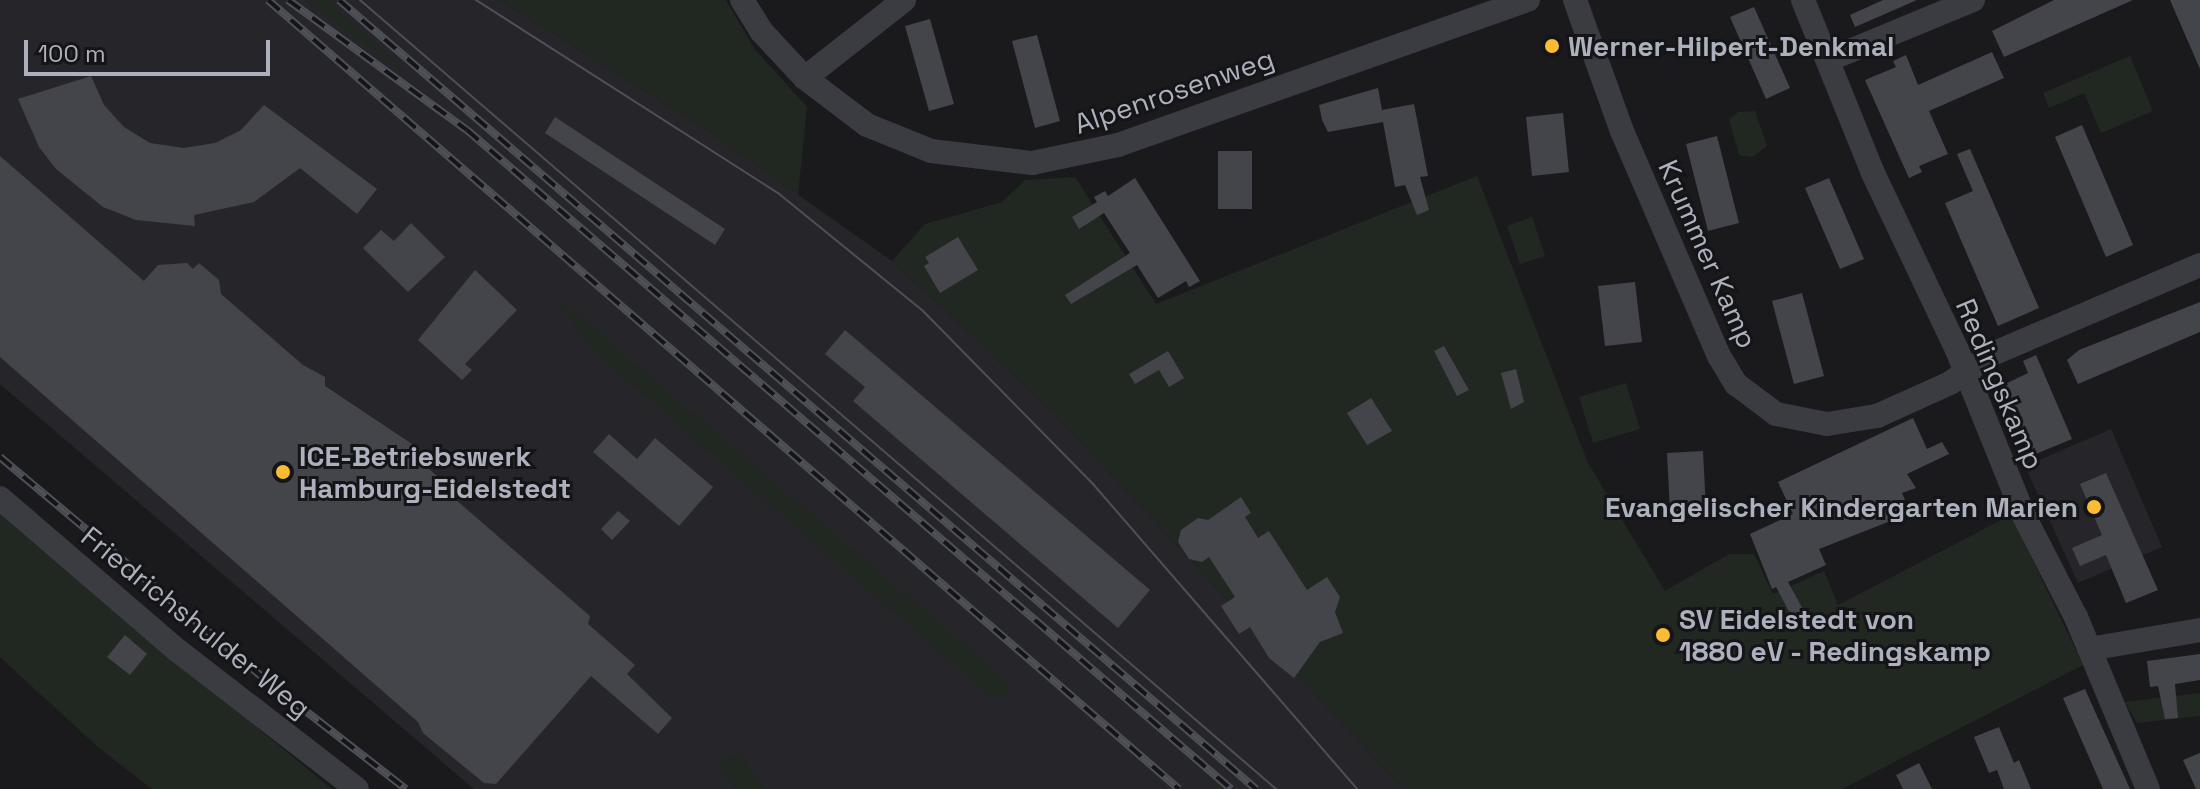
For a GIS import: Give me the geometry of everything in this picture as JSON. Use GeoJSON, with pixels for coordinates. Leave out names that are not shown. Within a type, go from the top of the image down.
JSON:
{"type":"FeatureCollection","features":[{"type":"Feature","properties":{"kind":"street","name":"Alpenrosenweg"},"geometry":{"type":"LineString","coordinates":[[742,0],[761,31],[805,78],[838,107],[897,140],[964,159],[1032,163],[1118,145],[1484,7],[1528,0]]}},
{"type":"Feature","properties":{"kind":"street"},"geometry":{"type":"LineString","coordinates":[[805,78],[904,0]]}},
{"type":"Feature","properties":{"kind":"street","name":"Krummer Kamp"},"geometry":{"type":"LineString","coordinates":[[1575,0],[1622,131],[1719,356],[1736,384],[1791,420],[1847,423],[1877,416],[1965,374],[1990,355],[2200,265]]}},
{"type":"Feature","properties":{"kind":"street","name":"Redingskamp"},"geometry":{"type":"LineString","coordinates":[[1803,0],[1872,171],[1965,374],[2024,516],[2089,649],[2148,789]]}},
{"type":"Feature","properties":{"kind":"street"},"geometry":{"type":"LineString","coordinates":[[1828,60],[1973,0]]}},
{"type":"Feature","properties":{"kind":"street","name":"Friedrichshulder Weg"},"geometry":{"type":"LineString","coordinates":[[0,498],[177,650],[357,789]]}},
{"type":"Feature","properties":{"kind":"street"},"geometry":{"type":"LineString","coordinates":[[2089,649],[2200,630]]}},
{"type":"Feature","properties":{"kind":"shaded area"},"geometry":{"type":"Polygon","coordinates":[[[0,0],[500,0],[702,127],[892,261],[1052,411],[1403,789],[474,789],[0,384],[0,0]]]}},
{"type":"Feature","properties":{"kind":"shaded area"},"geometry":{"type":"Polygon","coordinates":[[[305,0],[326,0],[406,70],[404,73],[305,0]]]}},
{"type":"Feature","properties":{"kind":"shaded area"},"geometry":{"type":"Polygon","coordinates":[[[500,0],[726,0],[754,48],[807,107],[798,195],[702,127],[500,0]]]}},
{"type":"Feature","properties":{"kind":"shaded area"},"geometry":{"type":"Polygon","coordinates":[[[2130,56],[2153,111],[2101,133],[2084,93],[2049,108],[2043,93],[2130,56]]]}},
{"type":"Feature","properties":{"kind":"shaded area"},"geometry":{"type":"Polygon","coordinates":[[[1755,111],[1767,146],[1752,157],[1739,155],[1729,119],[1738,112],[1755,111]]]}},
{"type":"Feature","properties":{"kind":"shaded area"},"geometry":{"type":"Polygon","coordinates":[[[1477,176],[1588,463],[1665,591],[1729,554],[1754,554],[1773,594],[1824,571],[1838,605],[2011,515],[2083,665],[1842,789],[1403,789],[1052,411],[892,261],[925,224],[1002,202],[1025,180],[1075,177],[1156,304],[1477,176]]]}},
{"type":"Feature","properties":{"kind":"shaded area"},"geometry":{"type":"Polygon","coordinates":[[[1532,217],[1545,256],[1520,264],[1507,226],[1532,217]]]}},
{"type":"Feature","properties":{"kind":"shaded area"},"geometry":{"type":"Polygon","coordinates":[[[556,296],[995,670],[1010,686],[1009,696],[991,697],[664,413],[585,343],[556,296]]]}},
{"type":"Feature","properties":{"kind":"shaded area"},"geometry":{"type":"Polygon","coordinates":[[[1626,383],[1640,429],[1593,443],[1579,397],[1626,383]]]}},
{"type":"Feature","properties":{"kind":"shaded area","name":"Evangelischer Kindergarten Marien"},"geometry":{"type":"Polygon","coordinates":[[[2111,429],[2162,547],[2078,583],[2025,466],[2111,429]]]}},
{"type":"Feature","properties":{"kind":"shaded area"},"geometry":{"type":"Polygon","coordinates":[[[0,508],[136,628],[332,789],[152,789],[99,748],[0,657],[0,508]]]}},
{"type":"Feature","properties":{"kind":"shaded area"},"geometry":{"type":"Polygon","coordinates":[[[2200,693],[2200,716],[2137,723],[2125,702],[2200,693]]]}},
{"type":"Feature","properties":{"kind":"shaded area"},"geometry":{"type":"Polygon","coordinates":[[[740,753],[764,789],[733,789],[718,763],[740,753]]]}},
{"type":"Feature","properties":{"kind":"building"},"geometry":{"type":"Polygon","coordinates":[[[1883,0],[1917,0],[1855,27],[1850,15],[1883,0]]]}},
{"type":"Feature","properties":{"kind":"building"},"geometry":{"type":"Polygon","coordinates":[[[2054,0],[2133,0],[2004,57],[1992,31],[2054,0]]]}},
{"type":"Feature","properties":{"kind":"building"},"geometry":{"type":"Polygon","coordinates":[[[2170,0],[2200,0],[2200,69],[2170,0]]]}},
{"type":"Feature","properties":{"kind":"building"},"geometry":{"type":"Polygon","coordinates":[[[1754,7],[1790,88],[1766,99],[1730,17],[1754,7]]]}},
{"type":"Feature","properties":{"kind":"building"},"geometry":{"type":"Polygon","coordinates":[[[930,19],[954,104],[929,111],[905,26],[930,19]]]}},
{"type":"Feature","properties":{"kind":"building"},"geometry":{"type":"Polygon","coordinates":[[[1037,35],[1060,121],[1035,128],[1012,41],[1037,35]]]}},
{"type":"Feature","properties":{"kind":"building"},"geometry":{"type":"Polygon","coordinates":[[[1992,52],[2004,78],[1929,111],[1948,154],[1919,166],[1922,172],[1909,178],[1865,80],[1896,67],[1893,61],[1906,55],[1918,85],[1992,52]]]}},
{"type":"Feature","properties":{"kind":"building"},"geometry":{"type":"Polygon","coordinates":[[[91,76],[104,105],[124,127],[150,143],[184,148],[215,143],[241,130],[264,105],[377,189],[357,214],[300,168],[254,202],[194,215],[195,226],[136,220],[103,207],[56,169],[39,147],[18,99],[91,76]]]}},
{"type":"Feature","properties":{"kind":"building"},"geometry":{"type":"Polygon","coordinates":[[[1378,88],[1382,110],[1414,104],[1428,176],[1420,177],[1429,210],[1417,215],[1405,185],[1395,187],[1383,122],[1328,132],[1322,120],[1319,105],[1378,88]]]}},
{"type":"Feature","properties":{"kind":"building"},"geometry":{"type":"Polygon","coordinates":[[[1563,113],[1569,172],[1532,176],[1526,117],[1563,113]]]}},
{"type":"Feature","properties":{"kind":"building"},"geometry":{"type":"Polygon","coordinates":[[[555,117],[725,229],[715,245],[545,133],[555,117]]]}},
{"type":"Feature","properties":{"kind":"building"},"geometry":{"type":"Polygon","coordinates":[[[2082,125],[2133,245],[2106,257],[2055,137],[2082,125]]]}},
{"type":"Feature","properties":{"kind":"building"},"geometry":{"type":"Polygon","coordinates":[[[1717,136],[1739,223],[1708,231],[1686,144],[1717,136]]]}},
{"type":"Feature","properties":{"kind":"building"},"geometry":{"type":"Polygon","coordinates":[[[1970,149],[2039,308],[1998,326],[1945,203],[1973,191],[1957,154],[1970,149]]]}},
{"type":"Feature","properties":{"kind":"building"},"geometry":{"type":"Polygon","coordinates":[[[1218,151],[1252,151],[1252,209],[1218,209],[1218,151]]]}},
{"type":"Feature","properties":{"kind":"building","name":"ICE-Betriebswerk Hamburg-Eidelstedt"},"geometry":{"type":"Polygon","coordinates":[[[0,156],[144,281],[158,265],[187,263],[193,269],[199,263],[219,280],[221,294],[303,365],[325,377],[325,386],[412,444],[410,453],[456,492],[455,499],[590,616],[588,624],[635,665],[627,674],[672,718],[658,734],[591,676],[496,784],[484,783],[423,733],[418,722],[0,357],[0,156]]]}},
{"type":"Feature","properties":{"kind":"building"},"geometry":{"type":"Polygon","coordinates":[[[1135,178],[1200,281],[1189,287],[1186,281],[1158,298],[1137,265],[1071,304],[1065,295],[1130,253],[1104,213],[1079,229],[1072,217],[1097,202],[1094,197],[1105,191],[1108,196],[1135,178]]]}},
{"type":"Feature","properties":{"kind":"building"},"geometry":{"type":"Polygon","coordinates":[[[1829,178],[1864,259],[1840,269],[1805,188],[1829,178]]]}},
{"type":"Feature","properties":{"kind":"building"},"geometry":{"type":"Polygon","coordinates":[[[411,223],[445,257],[408,292],[363,248],[381,230],[394,241],[411,223]]]}},
{"type":"Feature","properties":{"kind":"building"},"geometry":{"type":"Polygon","coordinates":[[[958,237],[978,270],[940,293],[924,266],[929,263],[925,257],[958,237]]]}},
{"type":"Feature","properties":{"kind":"building"},"geometry":{"type":"Polygon","coordinates":[[[475,270],[517,310],[465,364],[472,370],[462,380],[418,340],[475,270]]]}},
{"type":"Feature","properties":{"kind":"building"},"geometry":{"type":"Polygon","coordinates":[[[1635,282],[1642,342],[1605,346],[1598,286],[1635,282]]]}},
{"type":"Feature","properties":{"kind":"building"},"geometry":{"type":"Polygon","coordinates":[[[1802,293],[1824,376],[1794,384],[1772,301],[1802,293]]]}},
{"type":"Feature","properties":{"kind":"building"},"geometry":{"type":"Polygon","coordinates":[[[2200,302],[2200,332],[2078,384],[2067,360],[2079,350],[2200,302]]]}},
{"type":"Feature","properties":{"kind":"building"},"geometry":{"type":"Polygon","coordinates":[[[845,330],[1150,590],[1118,628],[853,401],[865,387],[825,354],[845,330]]]}},
{"type":"Feature","properties":{"kind":"building"},"geometry":{"type":"Polygon","coordinates":[[[1444,346],[1469,390],[1457,396],[1434,351],[1444,346]]]}},
{"type":"Feature","properties":{"kind":"building"},"geometry":{"type":"Polygon","coordinates":[[[1168,351],[1184,378],[1169,387],[1159,370],[1135,384],[1129,374],[1168,351]]]}},
{"type":"Feature","properties":{"kind":"building"},"geometry":{"type":"Polygon","coordinates":[[[2036,355],[2072,439],[2031,456],[2001,386],[2028,373],[2023,361],[2036,355]]]}},
{"type":"Feature","properties":{"kind":"building"},"geometry":{"type":"Polygon","coordinates":[[[1516,369],[1524,402],[1511,409],[1501,373],[1516,369]]]}},
{"type":"Feature","properties":{"kind":"building"},"geometry":{"type":"Polygon","coordinates":[[[1371,398],[1392,431],[1367,445],[1347,413],[1371,398]]]}},
{"type":"Feature","properties":{"kind":"building"},"geometry":{"type":"Polygon","coordinates":[[[1913,418],[1927,449],[1942,442],[1949,454],[1907,474],[1916,488],[1902,493],[1911,513],[1819,549],[1826,565],[1788,582],[1805,613],[1793,619],[1776,587],[1772,589],[1750,534],[1793,514],[1778,482],[1913,418]]]}},
{"type":"Feature","properties":{"kind":"building"},"geometry":{"type":"Polygon","coordinates":[[[609,434],[637,459],[655,438],[713,487],[679,526],[593,452],[609,434]]]}},
{"type":"Feature","properties":{"kind":"building"},"geometry":{"type":"Polygon","coordinates":[[[1703,451],[1706,510],[1670,511],[1667,453],[1703,451]]]}},
{"type":"Feature","properties":{"kind":"building"},"geometry":{"type":"Polygon","coordinates":[[[2106,473],[2158,590],[2126,603],[2106,555],[2080,566],[2072,548],[2102,535],[2080,484],[2106,473]]]}},
{"type":"Feature","properties":{"kind":"building"},"geometry":{"type":"Polygon","coordinates":[[[1241,497],[1251,513],[1245,517],[1258,538],[1269,531],[1307,590],[1327,577],[1340,597],[1335,612],[1343,633],[1320,642],[1294,678],[1269,658],[1250,627],[1239,634],[1221,606],[1235,597],[1209,557],[1202,562],[1189,559],[1178,542],[1181,530],[1198,518],[1208,520],[1241,497]]]}},
{"type":"Feature","properties":{"kind":"building"},"geometry":{"type":"Polygon","coordinates":[[[618,511],[630,521],[612,540],[601,529],[618,511]]]}},
{"type":"Feature","properties":{"kind":"building"},"geometry":{"type":"Polygon","coordinates":[[[125,635],[147,654],[130,675],[107,657],[125,635]]]}},
{"type":"Feature","properties":{"kind":"building"},"geometry":{"type":"Polygon","coordinates":[[[2200,654],[2200,680],[2175,684],[2178,718],[2165,719],[2158,686],[2150,687],[2147,661],[2200,654]]]}},
{"type":"Feature","properties":{"kind":"building"},"geometry":{"type":"Polygon","coordinates":[[[2085,689],[2130,789],[2103,789],[2063,698],[2085,689]]]}},
{"type":"Feature","properties":{"kind":"building"},"geometry":{"type":"Polygon","coordinates":[[[1999,727],[2014,763],[2019,760],[2031,789],[2004,789],[1997,770],[1989,773],[1974,737],[1999,727]]]}},
{"type":"Feature","properties":{"kind":"building"},"geometry":{"type":"Polygon","coordinates":[[[2200,753],[2200,789],[2196,789],[2183,760],[2200,753]]]}},
{"type":"Feature","properties":{"kind":"building"},"geometry":{"type":"Polygon","coordinates":[[[1919,763],[1932,789],[1903,789],[1896,775],[1919,763]]]}},
{"type":"Feature","properties":{"kind":"tram line"},"geometry":{"type":"LineString","coordinates":[[360,0],[1276,789]]}},
{"type":"Feature","properties":{"kind":"tram line"},"geometry":{"type":"LineString","coordinates":[[476,0],[778,193],[923,311],[1093,484],[1357,789]]}},
{"type":"Feature","properties":{"kind":"railway"},"geometry":{"type":"LineString","coordinates":[[268,0],[1179,789]]}},
{"type":"Feature","properties":{"kind":"railway"},"geometry":{"type":"LineString","coordinates":[[288,0],[467,130],[1231,789]]}},
{"type":"Feature","properties":{"kind":"railway"},"geometry":{"type":"LineString","coordinates":[[339,0],[1256,789]]}},
{"type":"Feature","properties":{"kind":"railway"},"geometry":{"type":"LineString","coordinates":[[0,457],[271,684],[406,789]]}},
{"type":"Feature","properties":{"kind":"place","name":"Werner-Hilpert-Denkmal"},"geometry":{"type":"Point","coordinates":[1552,46]}},
{"type":"Feature","properties":{"kind":"place","name":"ICE-Betriebswerk Hamburg-Eidelstedt"},"geometry":{"type":"Point","coordinates":[283,472]}},
{"type":"Feature","properties":{"kind":"place","name":"Evangelischer Kindergarten Marien"},"geometry":{"type":"Point","coordinates":[2094,507]}},
{"type":"Feature","properties":{"kind":"place","name":"SV Eidelstedt von 1880 eV - Redingskamp"},"geometry":{"type":"Point","coordinates":[1663,635]}}]}
